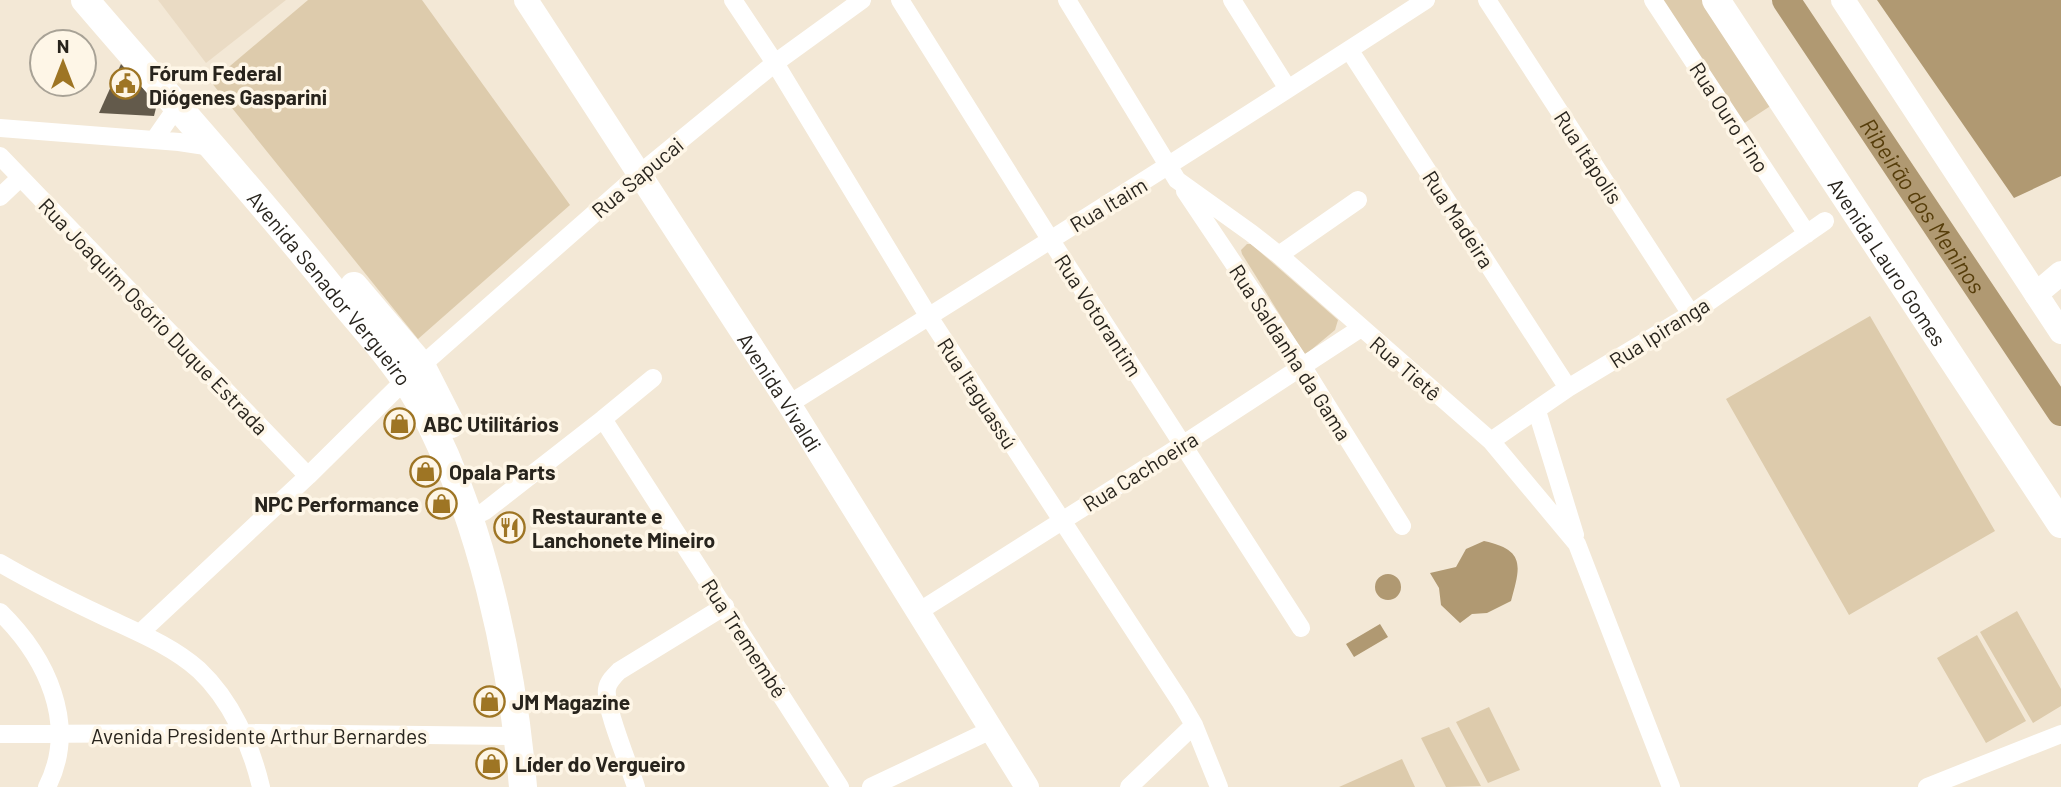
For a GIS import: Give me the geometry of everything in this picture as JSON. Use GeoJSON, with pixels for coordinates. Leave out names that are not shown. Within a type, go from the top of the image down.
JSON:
{"type":"FeatureCollection","features":[{"type":"Feature","properties":{"kind":"main road","name":"Avenida Senador Vergueiro"},"geometry":{"type":"LineString","coordinates":[[85,0],[309,259],[413,373]]}},
{"type":"Feature","properties":{"kind":"main road","name":"Avenida Senador Vergueiro"},"geometry":{"type":"LineString","coordinates":[[108,0],[413,373],[419,402],[477,515],[482,561],[507,670],[541,787]]}},
{"type":"Feature","properties":{"kind":"main road","name":"Avenida Lauro Gomes"},"geometry":{"type":"LineString","coordinates":[[1716,0],[2061,524]]}},
{"type":"Feature","properties":{"kind":"main road","name":"Avenida Lauro Gomes"},"geometry":{"type":"LineString","coordinates":[[1735,0],[2061,495]]}},
{"type":"Feature","properties":{"kind":"main road","name":"Avenida Senador Vergueiro"},"geometry":{"type":"LineString","coordinates":[[523,787],[528,742]]}},
{"type":"Feature","properties":{"kind":"street","name":"Avenida Vivaldi"},"geometry":{"type":"LineString","coordinates":[[526,0],[789,404],[1027,787]]}},
{"type":"Feature","properties":{"kind":"street","name":"Rua Itaguassú"},"geometry":{"type":"LineString","coordinates":[[733,0],[775,63],[929,317],[1194,725],[1219,787]]}},
{"type":"Feature","properties":{"kind":"street","name":"Rua Sapucai"},"geometry":{"type":"LineString","coordinates":[[140,633],[308,476],[413,373],[638,175],[775,63],[862,0]]}},
{"type":"Feature","properties":{"kind":"street","name":"Rua Votorantim"},"geometry":{"type":"LineString","coordinates":[[900,0],[1182,446],[1301,628]]}},
{"type":"Feature","properties":{"kind":"street","name":"Rua Tietê"},"geometry":{"type":"LineString","coordinates":[[1067,0],[1174,173],[1279,255],[1491,441],[1577,544],[1671,787]]}},
{"type":"Feature","properties":{"kind":"street"},"geometry":{"type":"LineString","coordinates":[[1232,0],[1288,89]]}},
{"type":"Feature","properties":{"kind":"street","name":"Rua Itápolis"},"geometry":{"type":"LineString","coordinates":[[1487,0],[1691,314]]}},
{"type":"Feature","properties":{"kind":"street","name":"Rua Ouro Fino"},"geometry":{"type":"LineString","coordinates":[[1653,0],[1807,234]]}},
{"type":"Feature","properties":{"kind":"street"},"geometry":{"type":"LineString","coordinates":[[1843,0],[2061,332]]}},
{"type":"Feature","properties":{"kind":"street","name":"Rua Itaim"},"geometry":{"type":"LineString","coordinates":[[789,404],[1050,239],[1174,173],[1288,89],[1350,51],[1414,3]]}},
{"type":"Feature","properties":{"kind":"street","name":"Rua Madeira"},"geometry":{"type":"LineString","coordinates":[[1350,51],[1569,388]]}},
{"type":"Feature","properties":{"kind":"street"},"geometry":{"type":"LineString","coordinates":[[154,140],[176,105]]}},
{"type":"Feature","properties":{"kind":"street"},"geometry":{"type":"LineString","coordinates":[[0,128],[213,147]]}},
{"type":"Feature","properties":{"kind":"street","name":"Rua Joaquim Osório Duque Estrada"},"geometry":{"type":"LineString","coordinates":[[0,156],[308,476]]}},
{"type":"Feature","properties":{"kind":"street","name":"Rua Saldanha da Gama"},"geometry":{"type":"LineString","coordinates":[[1174,173],[1303,367],[1402,526]]}},
{"type":"Feature","properties":{"kind":"street"},"geometry":{"type":"LineString","coordinates":[[0,197],[20,178]]}},
{"type":"Feature","properties":{"kind":"street"},"geometry":{"type":"LineString","coordinates":[[1279,255],[1358,200]]}},
{"type":"Feature","properties":{"kind":"street","name":"Rua Ipiranga"},"geometry":{"type":"LineString","coordinates":[[1491,441],[1569,388],[1691,314],[1825,221]]}},
{"type":"Feature","properties":{"kind":"street"},"geometry":{"type":"LineString","coordinates":[[1229,256],[1231,246],[1238,238],[1251,233]]}},
{"type":"Feature","properties":{"kind":"street"},"geometry":{"type":"LineString","coordinates":[[2036,294],[2061,273]]}},
{"type":"Feature","properties":{"kind":"street","name":"Rua Cachoeira"},"geometry":{"type":"LineString","coordinates":[[918,612],[1182,446],[1361,328]]}},
{"type":"Feature","properties":{"kind":"street"},"geometry":{"type":"LineString","coordinates":[[477,515],[604,419],[653,378]]}},
{"type":"Feature","properties":{"kind":"street"},"geometry":{"type":"LineString","coordinates":[[1537,411],[1577,544]]}},
{"type":"Feature","properties":{"kind":"street","name":"Rua Tremembé"},"geometry":{"type":"LineString","coordinates":[[604,419],[840,787]]}},
{"type":"Feature","properties":{"kind":"street"},"geometry":{"type":"LineString","coordinates":[[0,563],[168,648],[200,671],[223,698],[243,733],[261,787]]}},
{"type":"Feature","properties":{"kind":"street"},"geometry":{"type":"LineString","coordinates":[[636,787],[608,705],[607,689],[611,680],[619,671],[725,606]]}},
{"type":"Feature","properties":{"kind":"street"},"geometry":{"type":"LineString","coordinates":[[0,611],[30,645],[45,668],[54,695],[59,734],[58,758],[47,787]]}},
{"type":"Feature","properties":{"kind":"street"},"geometry":{"type":"LineString","coordinates":[[1129,787],[1194,725]]}},
{"type":"Feature","properties":{"kind":"street"},"geometry":{"type":"LineString","coordinates":[[871,787],[991,730]]}},
{"type":"Feature","properties":{"kind":"street","name":"Avenida Presidente Arthur Bernardes"},"geometry":{"type":"LineString","coordinates":[[0,734],[243,733],[528,742]]}},
{"type":"Feature","properties":{"kind":"street"},"geometry":{"type":"LineString","coordinates":[[1937,785],[2061,734]]}},
{"type":"Feature","properties":{"kind":"shaded area"},"geometry":{"type":"Polygon","coordinates":[[[158,0],[286,0],[206,63],[158,0]]]}},
{"type":"Feature","properties":{"kind":"shaded area"},"geometry":{"type":"Polygon","coordinates":[[[308,0],[422,0],[570,205],[418,339],[211,82],[308,0]]]}},
{"type":"Feature","properties":{"kind":"shaded area"},"geometry":{"type":"Polygon","coordinates":[[[1662,0],[1702,0],[1772,105],[1743,124],[1662,0]]]}},
{"type":"Feature","properties":{"kind":"shaded area"},"geometry":{"type":"Polygon","coordinates":[[[1877,0],[2061,0],[2061,176],[2014,198],[1877,0]]]}},
{"type":"Feature","properties":{"kind":"shaded area"},"geometry":{"type":"Polygon","coordinates":[[[1251,244],[1338,320],[1335,330],[1305,355],[1242,254],[1241,250],[1251,244]]]}},
{"type":"Feature","properties":{"kind":"shaded area"},"geometry":{"type":"Polygon","coordinates":[[[1870,316],[1995,531],[1849,615],[1726,399],[1870,316]]]}},
{"type":"Feature","properties":{"kind":"shaded area"},"geometry":{"type":"Polygon","coordinates":[[[1484,541],[1507,549],[1517,561],[1517,578],[1511,601],[1487,613],[1472,614],[1460,623],[1441,605],[1439,588],[1430,573],[1456,567],[1466,549],[1484,541]]]}},
{"type":"Feature","properties":{"kind":"shaded area"},"geometry":{"type":"Polygon","coordinates":[[[1388,574],[1397,578],[1401,587],[1397,596],[1388,600],[1379,596],[1375,587],[1379,578],[1388,574]]]}},
{"type":"Feature","properties":{"kind":"shaded area"},"geometry":{"type":"Polygon","coordinates":[[[2017,611],[2061,689],[2061,706],[2033,723],[1980,632],[2017,611]]]}},
{"type":"Feature","properties":{"kind":"shaded area"},"geometry":{"type":"Polygon","coordinates":[[[1380,624],[1388,637],[1354,657],[1346,644],[1380,624]]]}},
{"type":"Feature","properties":{"kind":"shaded area"},"geometry":{"type":"Polygon","coordinates":[[[1977,635],[2026,721],[1986,743],[1937,658],[1977,635]]]}},
{"type":"Feature","properties":{"kind":"shaded area"},"geometry":{"type":"Polygon","coordinates":[[[1489,707],[1520,770],[1488,783],[1456,722],[1489,707]]]}},
{"type":"Feature","properties":{"kind":"shaded area"},"geometry":{"type":"Polygon","coordinates":[[[1449,727],[1481,786],[1446,787],[1421,738],[1449,727]]]}},
{"type":"Feature","properties":{"kind":"shaded area"},"geometry":{"type":"Polygon","coordinates":[[[1402,759],[1415,787],[1339,787],[1402,759]]]}},
{"type":"Feature","properties":{"kind":"building","name":"Fórum Federal Diógenes Gasparini"},"geometry":{"type":"Polygon","coordinates":[[[121,64],[157,104],[154,116],[99,113],[121,64]]]}},
{"type":"Feature","properties":{"kind":"waterway","name":"Ribeirão dos Meninos"},"geometry":{"type":"LineString","coordinates":[[1786,0],[2061,412]]}},
{"type":"Feature","properties":{"kind":"place","name":"Fórum Federal Diógenes Gasparini"},"geometry":{"type":"Point","coordinates":[126,84]}},
{"type":"Feature","properties":{"kind":"place","name":"ABC Utilitários"},"geometry":{"type":"Point","coordinates":[400,423]}},
{"type":"Feature","properties":{"kind":"place","name":"Opala Parts"},"geometry":{"type":"Point","coordinates":[426,471]}},
{"type":"Feature","properties":{"kind":"place","name":"NPC Performance"},"geometry":{"type":"Point","coordinates":[442,503]}},
{"type":"Feature","properties":{"kind":"place","name":"Restaurante e Lanchonete Mineiro"},"geometry":{"type":"Point","coordinates":[509,527]}},
{"type":"Feature","properties":{"kind":"place","name":"JM Magazine"},"geometry":{"type":"Point","coordinates":[489,701]}},
{"type":"Feature","properties":{"kind":"place","name":"Líder do Vergueiro"},"geometry":{"type":"Point","coordinates":[492,763]}}]}
